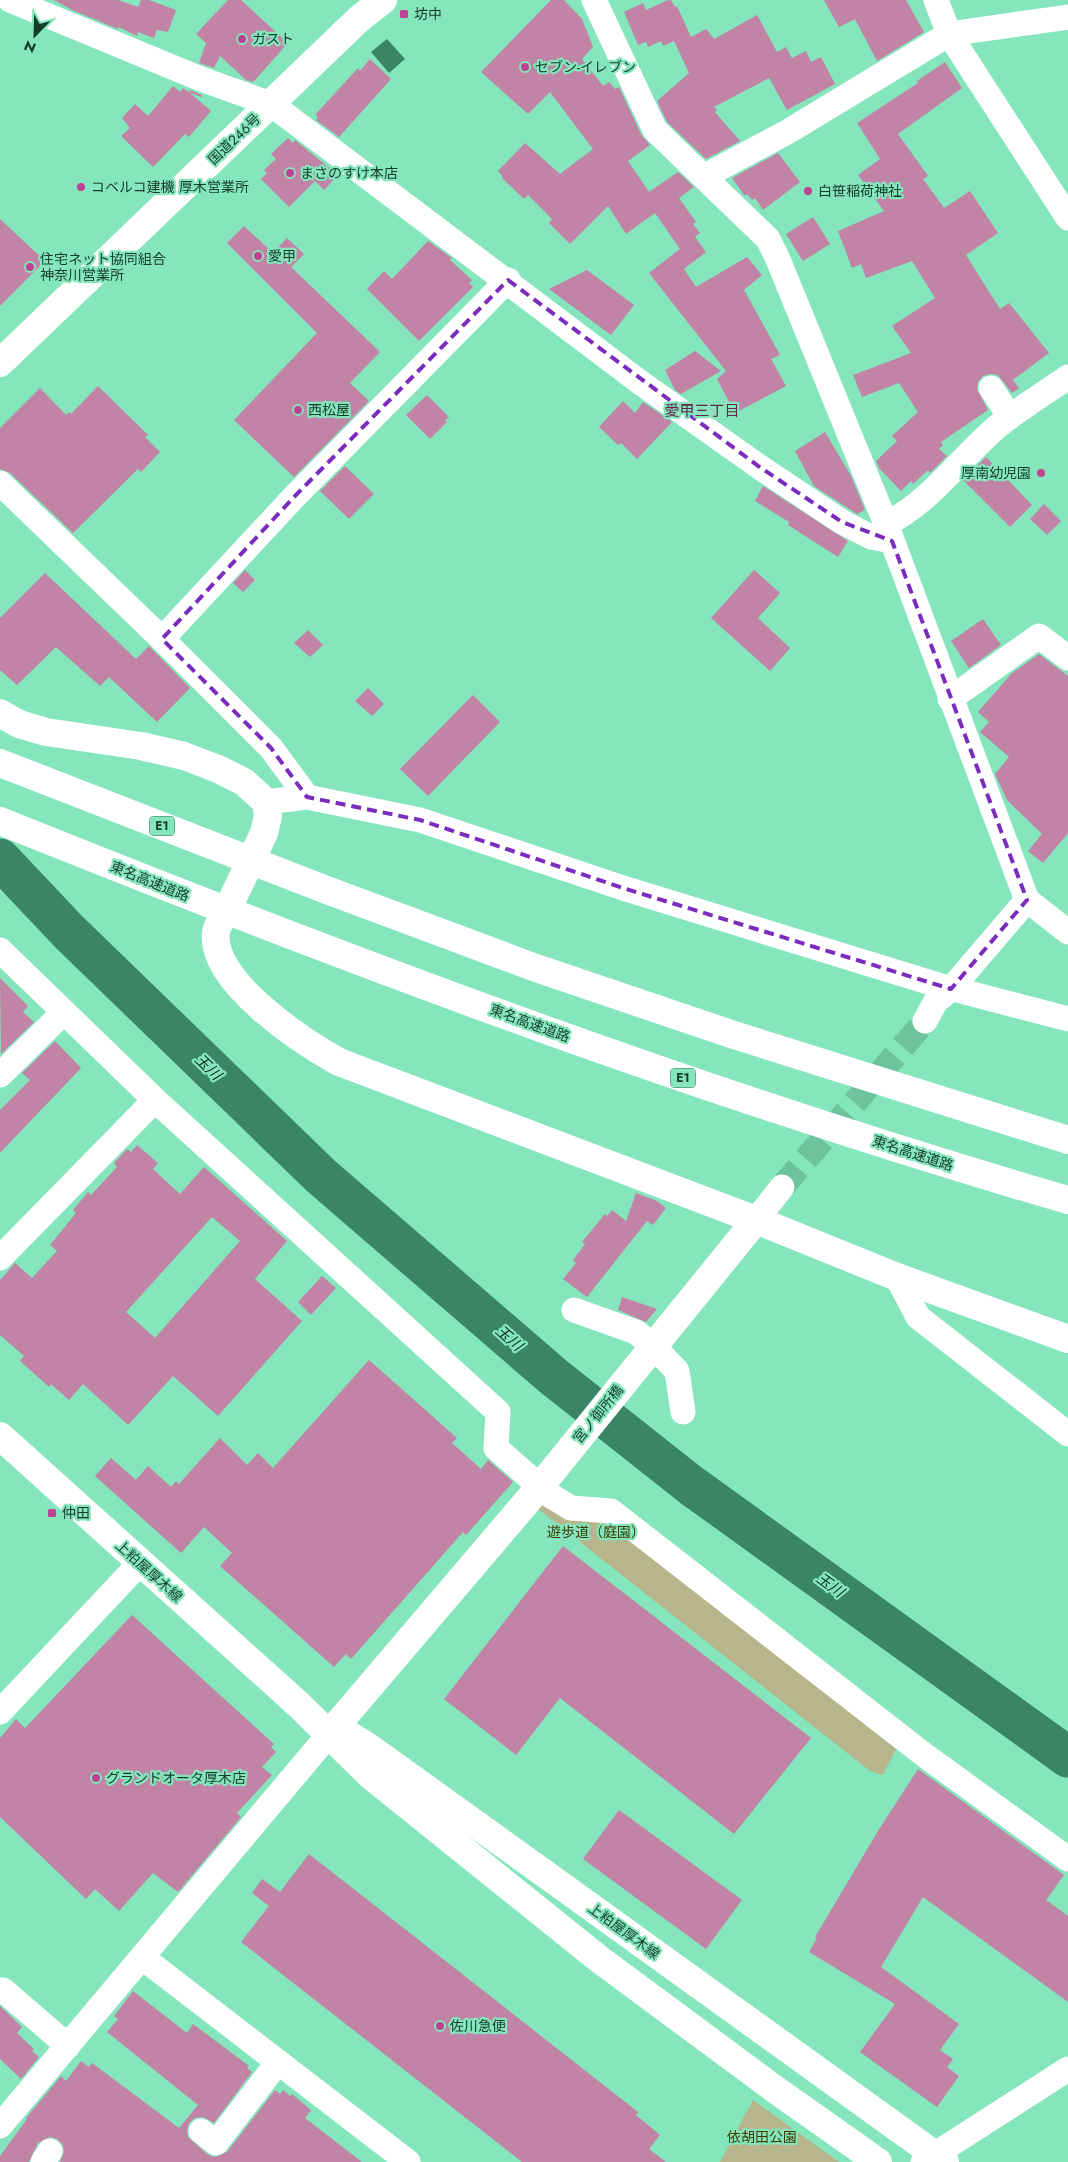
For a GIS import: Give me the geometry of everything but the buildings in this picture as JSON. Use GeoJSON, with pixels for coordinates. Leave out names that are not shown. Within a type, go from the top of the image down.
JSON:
{"type":"FeatureCollection","features":[{"type":"Feature","properties":{"kind":"main road","name":"国道246号"},"geometry":{"type":"LineString","coordinates":[[0,363],[359,19],[383,0]]}},
{"type":"Feature","properties":{"kind":"main road"},"geometry":{"type":"LineString","coordinates":[[0,713],[19,724],[46,732],[141,746],[184,756],[244,782],[266,802],[268,816],[264,833],[216,932],[219,956],[232,977],[270,1016],[307,1044],[339,1062],[756,1220],[897,1277],[1068,1339]]}},
{"type":"Feature","properties":{"kind":"main road","name":"E1"},"geometry":{"type":"LineString","coordinates":[[0,763],[324,889],[536,968],[734,1035],[1068,1140]]}},
{"type":"Feature","properties":{"kind":"main road","name":"東名高速道路"},"geometry":{"type":"LineString","coordinates":[[0,821],[304,941],[701,1084],[976,1174],[1068,1200]]}},
{"type":"Feature","properties":{"kind":"main road","name":"宮ノ御所橋"},"geometry":{"type":"LineString","coordinates":[[332,1731],[546,1479],[756,1220]]}},
{"type":"Feature","properties":{"kind":"main road","name":"上粕屋厚木線"},"geometry":{"type":"LineString","coordinates":[[0,1436],[299,1705],[332,1731],[370,1776],[599,1959],[776,2090],[878,2162]]}},
{"type":"Feature","properties":{"kind":"main road","name":"上粕屋厚木線"},"geometry":{"type":"LineString","coordinates":[[332,1731],[370,1748],[934,2159]]}},
{"type":"Feature","properties":{"kind":"street"},"geometry":{"type":"LineString","coordinates":[[10,0],[201,79],[271,104],[508,280],[641,383],[761,468],[842,522],[871,537],[889,533],[898,518],[948,478],[997,427],[1068,377]]}},
{"type":"Feature","properties":{"kind":"street"},"geometry":{"type":"LineString","coordinates":[[594,0],[655,130],[768,238],[889,533],[1027,900],[1068,932]]}},
{"type":"Feature","properties":{"kind":"street"},"geometry":{"type":"LineString","coordinates":[[936,0],[949,34],[1068,218]]}},
{"type":"Feature","properties":{"kind":"street"},"geometry":{"type":"LineString","coordinates":[[705,176],[789,131],[949,34],[1068,17]]}},
{"type":"Feature","properties":{"kind":"street"},"geometry":{"type":"LineString","coordinates":[[162,639],[295,496],[508,280]]}},
{"type":"Feature","properties":{"kind":"street"},"geometry":{"type":"LineString","coordinates":[[992,388],[1010,417]]}},
{"type":"Feature","properties":{"kind":"street"},"geometry":{"type":"LineString","coordinates":[[0,483],[162,639],[271,748],[307,796]]}},
{"type":"Feature","properties":{"kind":"street"},"geometry":{"type":"LineString","coordinates":[[950,698],[1039,636],[1068,658]]}},
{"type":"Feature","properties":{"kind":"street"},"geometry":{"type":"LineString","coordinates":[[266,802],[307,796],[420,820],[623,888],[951,989],[1068,1019]]}},
{"type":"Feature","properties":{"kind":"street"},"geometry":{"type":"LineString","coordinates":[[925,1021],[936,1001],[951,989],[1027,900]]}},
{"type":"Feature","properties":{"kind":"street"},"geometry":{"type":"LineString","coordinates":[[0,950],[155,1100],[498,1412],[496,1448],[529,1477],[546,1479],[548,1494],[571,1508],[610,1511],[927,1758],[1068,1859]]}},
{"type":"Feature","properties":{"kind":"street"},"geometry":{"type":"LineString","coordinates":[[0,1075],[64,1012]]}},
{"type":"Feature","properties":{"kind":"street"},"geometry":{"type":"LineString","coordinates":[[0,1258],[155,1100]]}},
{"type":"Feature","properties":{"kind":"street"},"geometry":{"type":"LineString","coordinates":[[756,1220],[782,1187]]}},
{"type":"Feature","properties":{"kind":"street"},"geometry":{"type":"LineString","coordinates":[[897,1277],[918,1317],[1068,1434]]}},
{"type":"Feature","properties":{"kind":"street"},"geometry":{"type":"LineString","coordinates":[[574,1310],[636,1332],[650,1350],[677,1371],[682,1412]]}},
{"type":"Feature","properties":{"kind":"street"},"geometry":{"type":"LineString","coordinates":[[0,1712],[140,1563]]}},
{"type":"Feature","properties":{"kind":"street"},"geometry":{"type":"LineString","coordinates":[[0,2126],[332,1731]]}},
{"type":"Feature","properties":{"kind":"street"},"geometry":{"type":"LineString","coordinates":[[143,1958],[408,2162]]}},
{"type":"Feature","properties":{"kind":"street"},"geometry":{"type":"LineString","coordinates":[[3,1990],[68,2046]]}},
{"type":"Feature","properties":{"kind":"street"},"geometry":{"type":"LineString","coordinates":[[201,2131],[216,2143],[278,2062]]}},
{"type":"Feature","properties":{"kind":"street"},"geometry":{"type":"LineString","coordinates":[[934,2159],[1068,2069]]}},
{"type":"Feature","properties":{"kind":"highlighted area"},"geometry":{"type":"Polygon","coordinates":[[[508,280],[761,468],[842,522],[892,541],[1027,900],[951,989],[623,888],[420,820],[307,797],[271,748],[162,639],[295,496],[508,280]]]}},
{"type":"Feature","properties":{"kind":"green space","name":"遊歩道（庭園）"},"geometry":{"type":"Polygon","coordinates":[[[547,1497],[600,1513],[896,1749],[883,1775],[870,1771],[537,1508],[547,1497]]]}},
{"type":"Feature","properties":{"kind":"green space","name":"依胡田公園"},"geometry":{"type":"Polygon","coordinates":[[[753,2100],[839,2162],[720,2162],[753,2100]]]}},
{"type":"Feature","properties":{"kind":"shaded area"},"geometry":{"type":"Polygon","coordinates":[[[387,39],[405,59],[389,73],[371,52],[387,39]]]}},
{"type":"Feature","properties":{"kind":"waterway","name":"玉川"},"geometry":{"type":"LineString","coordinates":[[0,859],[69,932],[321,1176],[554,1377],[692,1486],[1068,1757]]}},
{"type":"Feature","properties":{"kind":"tunnel"},"geometry":{"type":"LineString","coordinates":[[782,1187],[925,1021]]}},
{"type":"Feature","properties":{"kind":"place","name":"坊中"},"geometry":{"type":"Point","coordinates":[404,14]}},
{"type":"Feature","properties":{"kind":"place","name":"ガスト"},"geometry":{"type":"Point","coordinates":[242,39]}},
{"type":"Feature","properties":{"kind":"place","name":"セブン-イレブン"},"geometry":{"type":"Point","coordinates":[525,67]}},
{"type":"Feature","properties":{"kind":"place","name":"まさのすけ本店"},"geometry":{"type":"Point","coordinates":[290,173]}},
{"type":"Feature","properties":{"kind":"place","name":"コベルコ建機 厚木営業所"},"geometry":{"type":"Point","coordinates":[81,187]}},
{"type":"Feature","properties":{"kind":"place","name":"白笹稲荷神社"},"geometry":{"type":"Point","coordinates":[808,191]}},
{"type":"Feature","properties":{"kind":"place","name":"愛甲"},"geometry":{"type":"Point","coordinates":[258,256]}},
{"type":"Feature","properties":{"kind":"place","name":"住宅ネット協同組合 神奈川営業所"},"geometry":{"type":"Point","coordinates":[30,267]}},
{"type":"Feature","properties":{"kind":"place","name":"西松屋"},"geometry":{"type":"Point","coordinates":[298,410]}},
{"type":"Feature","properties":{"kind":"place","name":"厚南幼児園"},"geometry":{"type":"Point","coordinates":[1041,473]}},
{"type":"Feature","properties":{"kind":"place","name":"仲田"},"geometry":{"type":"Point","coordinates":[52,1513]}},
{"type":"Feature","properties":{"kind":"place","name":"グランドオータ厚木店"},"geometry":{"type":"Point","coordinates":[96,1778]}},
{"type":"Feature","properties":{"kind":"place","name":"佐川急便"},"geometry":{"type":"Point","coordinates":[440,2026]}},
{"type":"Feature","properties":{"kind":"district","name":"愛甲三丁目"},"geometry":{"type":"Point","coordinates":[702,411]}}]}
